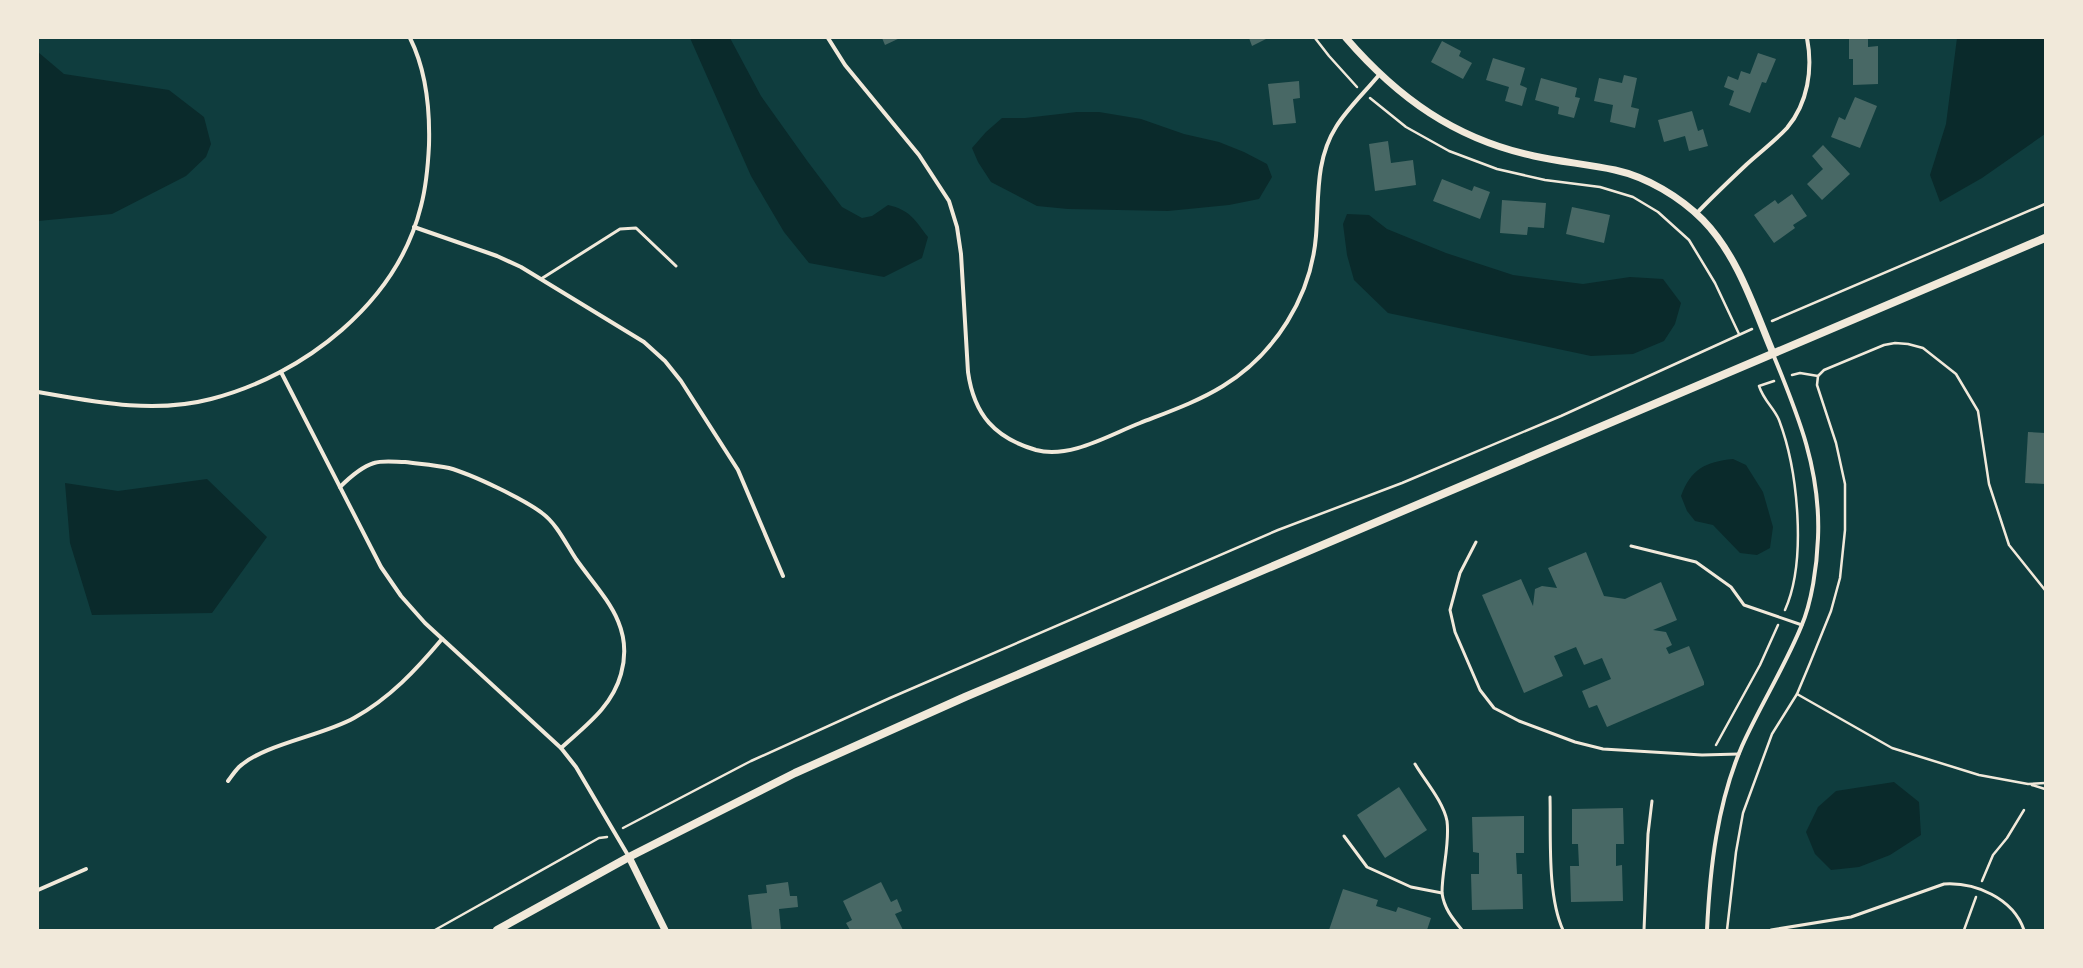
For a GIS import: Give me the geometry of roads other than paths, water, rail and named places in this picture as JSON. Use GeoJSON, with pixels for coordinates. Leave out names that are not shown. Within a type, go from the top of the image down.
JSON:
{"type":"FeatureCollection","features":[{"type":"Feature","properties":{"kind":"main road"},"geometry":{"type":"LineString","coordinates":[[497,930],[629,857],[795,774],[965,697],[2045,238]]}},
{"type":"Feature","properties":{"kind":"street"},"geometry":{"type":"LineString","coordinates":[[38,392],[95,402],[133,406],[172,406],[210,399],[247,388],[281,372],[321,347],[356,316],[386,280],[414,227],[421,206],[428,166],[430,125],[424,84],[410,38]]}},
{"type":"Feature","properties":{"kind":"street"},"geometry":{"type":"LineString","coordinates":[[828,38],[845,65],[919,154],[949,201],[957,227],[961,254],[970,389],[976,406],[986,419],[1002,435],[1019,445],[1040,451],[1062,452],[1082,446],[1191,403],[1224,386],[1253,364],[1277,338],[1297,307],[1309,272],[1316,237],[1318,178],[1324,153],[1335,128],[1379,75]]}},
{"type":"Feature","properties":{"kind":"street"},"geometry":{"type":"LineString","coordinates":[[1346,38],[1379,75],[1403,95],[1443,122],[1487,142],[1534,156],[1616,170],[1641,178],[1677,198],[1703,220],[1724,246],[1740,275],[1795,408],[1809,450],[1816,494],[1817,545],[1813,582],[1802,625],[1739,754],[1728,784],[1715,840],[1707,930]]}},
{"type":"Feature","properties":{"kind":"street"},"geometry":{"type":"LineString","coordinates":[[1696,214],[1737,173],[1787,128],[1800,107],[1808,83],[1811,58],[1807,38]]}},
{"type":"Feature","properties":{"kind":"street"},"geometry":{"type":"LineString","coordinates":[[414,227],[498,256],[521,267],[644,342],[664,361],[681,381],[738,470],[783,576]]}},
{"type":"Feature","properties":{"kind":"street"},"geometry":{"type":"LineString","coordinates":[[281,372],[381,566],[401,596],[425,623],[561,748],[576,767],[629,857],[665,930]]}},
{"type":"Feature","properties":{"kind":"street"},"geometry":{"type":"LineString","coordinates":[[340,487],[356,472],[375,462],[434,465],[452,469],[469,476],[528,504],[543,514],[555,526],[576,559],[612,605],[621,627],[625,652],[622,674],[613,697],[598,714],[561,748]]}},
{"type":"Feature","properties":{"kind":"street"},"geometry":{"type":"LineString","coordinates":[[228,781],[239,767],[254,757],[353,718],[386,698],[415,671],[442,639]]}},
{"type":"Feature","properties":{"kind":"street"},"geometry":{"type":"LineString","coordinates":[[38,890],[86,869]]}},
{"type":"Feature","properties":{"kind":"lane"},"geometry":{"type":"LineString","coordinates":[[541,279],[620,229],[628,227],[636,228],[676,266]]}},
{"type":"Feature","properties":{"kind":"lane"},"geometry":{"type":"LineString","coordinates":[[1476,542],[1460,573],[1450,610],[1455,632],[1480,690],[1494,708],[1519,722],[1575,742],[1604,748],[1711,754],[1739,754]]}},
{"type":"Feature","properties":{"kind":"lane"},"geometry":{"type":"LineString","coordinates":[[1631,546],[1696,562],[1731,587],[1744,605],[1802,625]]}},
{"type":"Feature","properties":{"kind":"lane"},"geometry":{"type":"LineString","coordinates":[[1415,764],[1438,801],[1446,820],[1448,833],[1442,893],[1443,901],[1450,916],[1462,930]]}},
{"type":"Feature","properties":{"kind":"lane"},"geometry":{"type":"LineString","coordinates":[[1550,797],[1553,884],[1555,905],[1562,930]]}},
{"type":"Feature","properties":{"kind":"lane"},"geometry":{"type":"LineString","coordinates":[[1644,930],[1648,834],[1652,801]]}},
{"type":"Feature","properties":{"kind":"lane"},"geometry":{"type":"LineString","coordinates":[[1344,836],[1367,867],[1411,887],[1442,893]]}},
{"type":"Feature","properties":{"kind":"lane"},"geometry":{"type":"LineString","coordinates":[[1771,930],[1851,916],[1944,884],[1958,883],[1992,894],[2013,909],[2024,930]]}},
{"type":"Feature","properties":{"kind":"water"},"geometry":{"type":"Polygon","coordinates":[[[690,38],[730,38],[761,96],[842,207],[862,218],[872,216],[888,205],[896,207],[907,213],[928,237],[922,258],[884,277],[809,263],[784,232],[751,176],[690,38]]]}},
{"type":"Feature","properties":{"kind":"water"},"geometry":{"type":"Polygon","coordinates":[[[1957,38],[2045,38],[2045,134],[1982,178],[1940,202],[1930,175],[1946,124],[1957,38]]]}},
{"type":"Feature","properties":{"kind":"water"},"geometry":{"type":"Polygon","coordinates":[[[38,52],[64,74],[169,90],[204,117],[211,144],[206,157],[186,176],[112,214],[38,221],[38,52]]]}},
{"type":"Feature","properties":{"kind":"water"},"geometry":{"type":"Polygon","coordinates":[[[1077,112],[1099,112],[1141,119],[1184,134],[1219,142],[1244,152],[1267,164],[1272,177],[1259,199],[1229,205],[1168,211],[1068,209],[1037,206],[991,182],[978,162],[972,148],[986,132],[1002,118],[1025,118],[1077,112]]]}},
{"type":"Feature","properties":{"kind":"water"},"geometry":{"type":"Polygon","coordinates":[[[1347,214],[1369,215],[1387,229],[1446,253],[1513,275],[1583,284],[1630,277],[1663,279],[1681,303],[1675,324],[1664,341],[1633,354],[1591,356],[1388,313],[1354,280],[1347,255],[1343,224],[1347,214]]]}},
{"type":"Feature","properties":{"kind":"water"},"geometry":{"type":"Polygon","coordinates":[[[1733,459],[1746,465],[1763,492],[1773,527],[1770,548],[1757,555],[1740,553],[1713,525],[1695,521],[1687,511],[1681,496],[1689,479],[1700,468],[1714,462],[1733,459]]]}},
{"type":"Feature","properties":{"kind":"water"},"geometry":{"type":"Polygon","coordinates":[[[207,479],[267,537],[212,613],[92,615],[70,543],[65,483],[118,491],[207,479]]]}},
{"type":"Feature","properties":{"kind":"water"},"geometry":{"type":"Polygon","coordinates":[[[1894,782],[1919,802],[1921,835],[1890,855],[1859,867],[1831,870],[1815,854],[1806,832],[1818,807],[1836,791],[1894,782]]]}}]}
